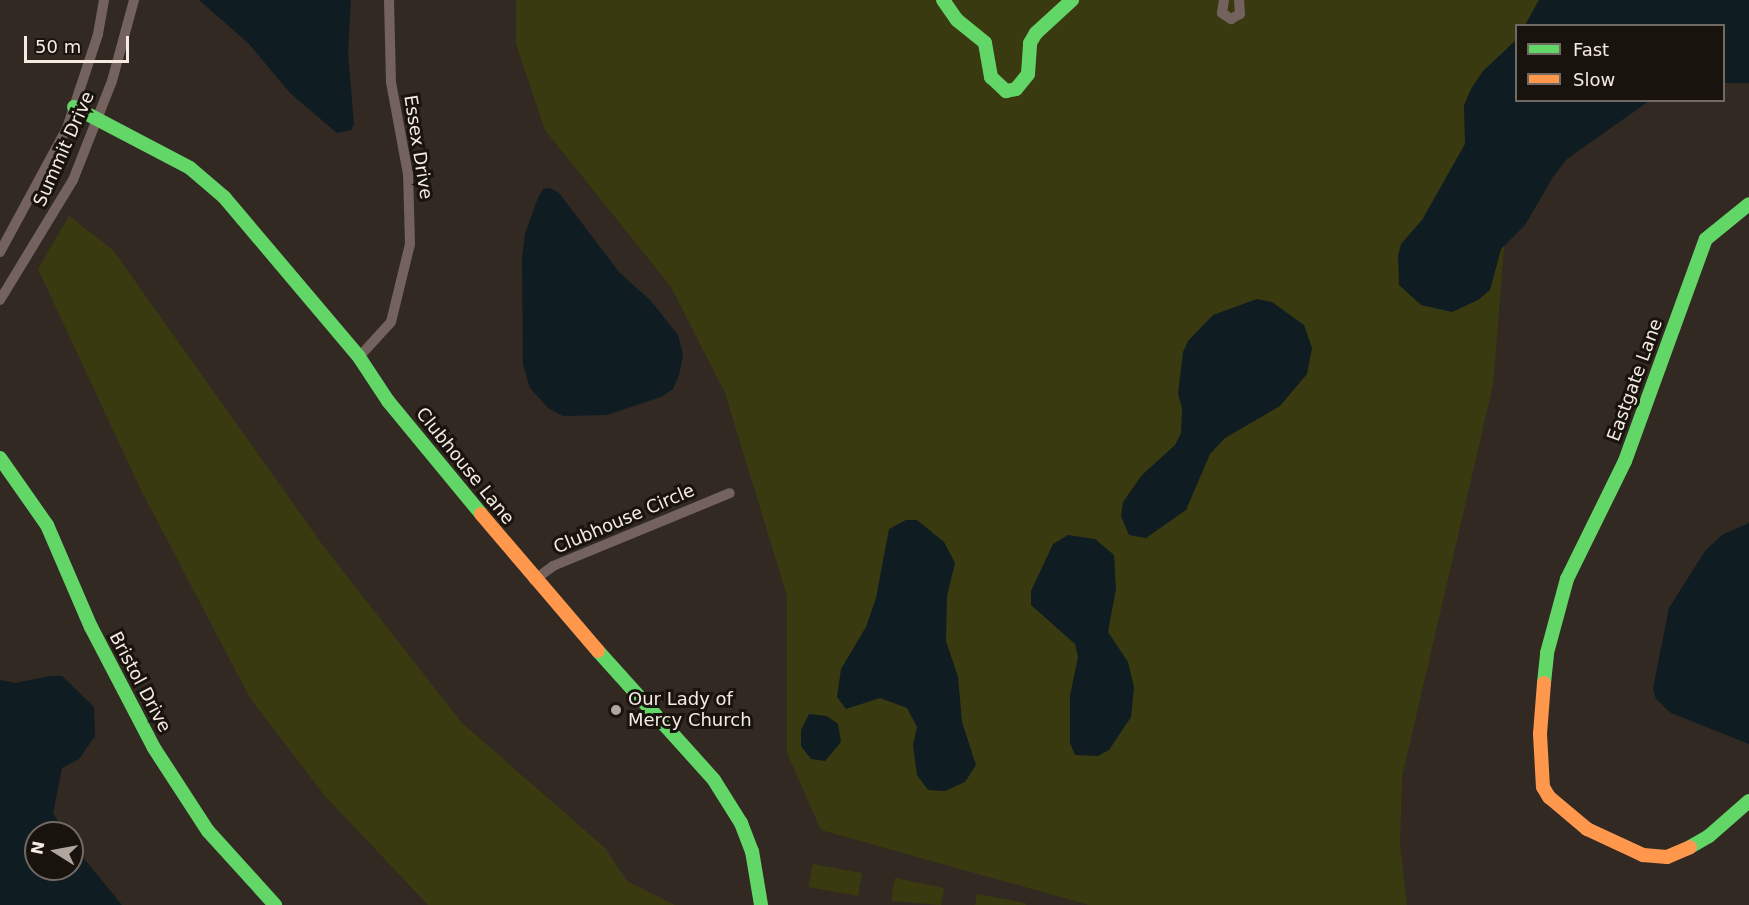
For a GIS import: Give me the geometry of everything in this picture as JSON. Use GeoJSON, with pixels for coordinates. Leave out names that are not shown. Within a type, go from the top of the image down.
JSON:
{"type":"FeatureCollection","features":[{"type":"Feature","properties":{"kind":"street","name":"Summit Drive"},"geometry":{"type":"LineString","coordinates":[[0,252],[45,173],[74,107],[104,0]]}},
{"type":"Feature","properties":{"kind":"street","name":"Summit Drive"},"geometry":{"type":"LineString","coordinates":[[0,300],[64,197],[98,119],[134,0]]}},
{"type":"Feature","properties":{"kind":"street","name":"Essex Drive"},"geometry":{"type":"LineString","coordinates":[[359,357],[391,322],[410,244],[408,174],[391,82],[389,0]]}},
{"type":"Feature","properties":{"kind":"street"},"geometry":{"type":"LineString","coordinates":[[943,0],[957,20],[985,43],[991,77],[1006,91],[1016,89],[1028,74],[1030,43],[1036,33],[1072,0]]}},
{"type":"Feature","properties":{"kind":"street"},"geometry":{"type":"LineString","coordinates":[[1224,0],[1222,13],[1231,19],[1241,11],[1239,0]]}},
{"type":"Feature","properties":{"kind":"street","name":"Clubhouse Lane"},"geometry":{"type":"LineString","coordinates":[[74,107],[208,181],[359,357],[388,401],[534,580],[726,796],[752,851],[761,905]]}},
{"type":"Feature","properties":{"kind":"street","name":"Eastgate Lane"},"geometry":{"type":"LineString","coordinates":[[1749,204],[1706,239],[1625,461],[1567,579],[1554,621],[1542,691],[1542,773],[1549,797],[1594,834],[1619,847],[1655,857],[1683,851],[1700,842],[1749,801]]}},
{"type":"Feature","properties":{"kind":"street","name":"Bristol Drive"},"geometry":{"type":"LineString","coordinates":[[0,458],[47,525],[116,678],[172,777],[208,831],[275,905]]}},
{"type":"Feature","properties":{"kind":"street","name":"Clubhouse Circle"},"geometry":{"type":"LineString","coordinates":[[534,580],[553,567],[730,493]]}},
{"type":"Feature","properties":{"kind":"shaded area"},"geometry":{"type":"Polygon","coordinates":[[[199,0],[351,0],[348,53],[354,124],[351,130],[337,133],[290,93],[249,44],[199,0]]]}},
{"type":"Feature","properties":{"kind":"shaded area"},"geometry":{"type":"Polygon","coordinates":[[[516,0],[1703,0],[1679,24],[1515,24],[1516,102],[1493,385],[1402,777],[1400,845],[1407,905],[1089,905],[821,830],[787,753],[787,596],[725,393],[671,287],[545,130],[516,44],[516,0]]]}},
{"type":"Feature","properties":{"kind":"shaded area"},"geometry":{"type":"Polygon","coordinates":[[[1539,0],[1749,0],[1749,83],[1725,83],[1725,24],[1526,24],[1539,0]]]}},
{"type":"Feature","properties":{"kind":"shaded area"},"geometry":{"type":"Polygon","coordinates":[[[1515,41],[1515,102],[1648,102],[1567,159],[1553,177],[1525,225],[1501,249],[1490,290],[1478,300],[1452,312],[1421,305],[1399,285],[1398,256],[1401,244],[1422,220],[1465,144],[1464,105],[1483,71],[1515,41]]]}},
{"type":"Feature","properties":{"kind":"shaded area"},"geometry":{"type":"Polygon","coordinates":[[[550,188],[559,193],[619,272],[651,301],[678,335],[683,355],[679,375],[673,389],[661,397],[607,415],[563,416],[548,408],[530,388],[523,364],[522,258],[525,234],[538,198],[543,189],[550,188]]]}},
{"type":"Feature","properties":{"kind":"shaded area"},"geometry":{"type":"Polygon","coordinates":[[[69,216],[113,250],[324,547],[462,723],[605,848],[627,881],[675,905],[428,905],[325,796],[250,698],[140,488],[38,269],[69,216]]]}},
{"type":"Feature","properties":{"kind":"shaded area"},"geometry":{"type":"Polygon","coordinates":[[[1257,299],[1272,302],[1304,325],[1312,348],[1307,374],[1280,406],[1225,438],[1210,454],[1186,510],[1146,538],[1129,535],[1121,516],[1123,502],[1142,475],[1175,445],[1181,433],[1182,408],[1178,394],[1183,352],[1188,341],[1213,315],[1257,299]]]}},
{"type":"Feature","properties":{"kind":"shaded area"},"geometry":{"type":"Polygon","coordinates":[[[906,520],[917,520],[944,542],[955,563],[947,596],[946,641],[958,677],[962,722],[976,765],[965,782],[945,791],[928,790],[917,775],[913,745],[917,727],[907,708],[880,698],[846,709],[837,697],[841,669],[866,627],[876,598],[889,529],[906,520]]]}},
{"type":"Feature","properties":{"kind":"shaded area"},"geometry":{"type":"Polygon","coordinates":[[[1749,523],[1749,744],[1671,713],[1656,699],[1653,688],[1669,608],[1705,551],[1722,535],[1749,523]]]}},
{"type":"Feature","properties":{"kind":"shaded area"},"geometry":{"type":"Polygon","coordinates":[[[1068,535],[1095,539],[1114,555],[1116,589],[1108,632],[1128,662],[1134,687],[1131,717],[1109,750],[1098,756],[1075,755],[1070,743],[1070,696],[1078,657],[1075,644],[1031,605],[1031,591],[1053,544],[1068,535]]]}},
{"type":"Feature","properties":{"kind":"shaded area"},"geometry":{"type":"Polygon","coordinates":[[[62,676],[94,707],[95,736],[79,759],[62,768],[53,813],[58,821],[24,821],[24,881],[84,881],[84,859],[122,905],[0,905],[0,680],[15,683],[62,676]]]}},
{"type":"Feature","properties":{"kind":"shaded area"},"geometry":{"type":"Polygon","coordinates":[[[809,714],[827,716],[838,724],[841,742],[825,761],[811,759],[801,746],[801,730],[809,714]]]}},
{"type":"Feature","properties":{"kind":"shaded area"},"geometry":{"type":"Polygon","coordinates":[[[813,864],[862,873],[858,896],[808,887],[813,864]]]}},
{"type":"Feature","properties":{"kind":"shaded area"},"geometry":{"type":"Polygon","coordinates":[[[895,878],[944,888],[941,905],[891,901],[895,878]]]}},
{"type":"Feature","properties":{"kind":"shaded area"},"geometry":{"type":"Polygon","coordinates":[[[977,894],[1026,903],[1026,905],[975,905],[977,894]]]}},
{"type":"Feature","properties":{"kind":"traffic: fast"},"geometry":{"type":"LineString","coordinates":[[943,0],[957,20],[985,43],[991,77],[1006,91],[1016,89],[1028,74],[1030,43],[1036,33],[1072,0]]}},
{"type":"Feature","properties":{"kind":"traffic: fast"},"geometry":{"type":"LineString","coordinates":[[74,107],[190,168],[224,197],[359,357],[388,401],[481,514]]}},
{"type":"Feature","properties":{"kind":"traffic: fast"},"geometry":{"type":"LineString","coordinates":[[1544,683],[1547,653],[1567,579],[1625,461],[1706,239],[1749,204]]}},
{"type":"Feature","properties":{"kind":"traffic: fast"},"geometry":{"type":"LineString","coordinates":[[0,458],[47,525],[91,627],[154,748],[208,831],[275,905]]}},
{"type":"Feature","properties":{"kind":"traffic: fast"},"geometry":{"type":"LineString","coordinates":[[598,651],[714,780],[741,823],[752,851],[761,905]]}},
{"type":"Feature","properties":{"kind":"traffic: fast"},"geometry":{"type":"LineString","coordinates":[[1690,847],[1709,836],[1749,801]]}},
{"type":"Feature","properties":{"kind":"traffic: slow"},"geometry":{"type":"LineString","coordinates":[[481,514],[598,651]]}},
{"type":"Feature","properties":{"kind":"traffic: slow"},"geometry":{"type":"LineString","coordinates":[[1544,683],[1540,734],[1543,787],[1549,797],[1587,829],[1643,855],[1667,857],[1690,847]]}},
{"type":"Feature","properties":{"kind":"place","name":"Our Lady of Mercy Church"},"geometry":{"type":"Point","coordinates":[616,710]}}]}
